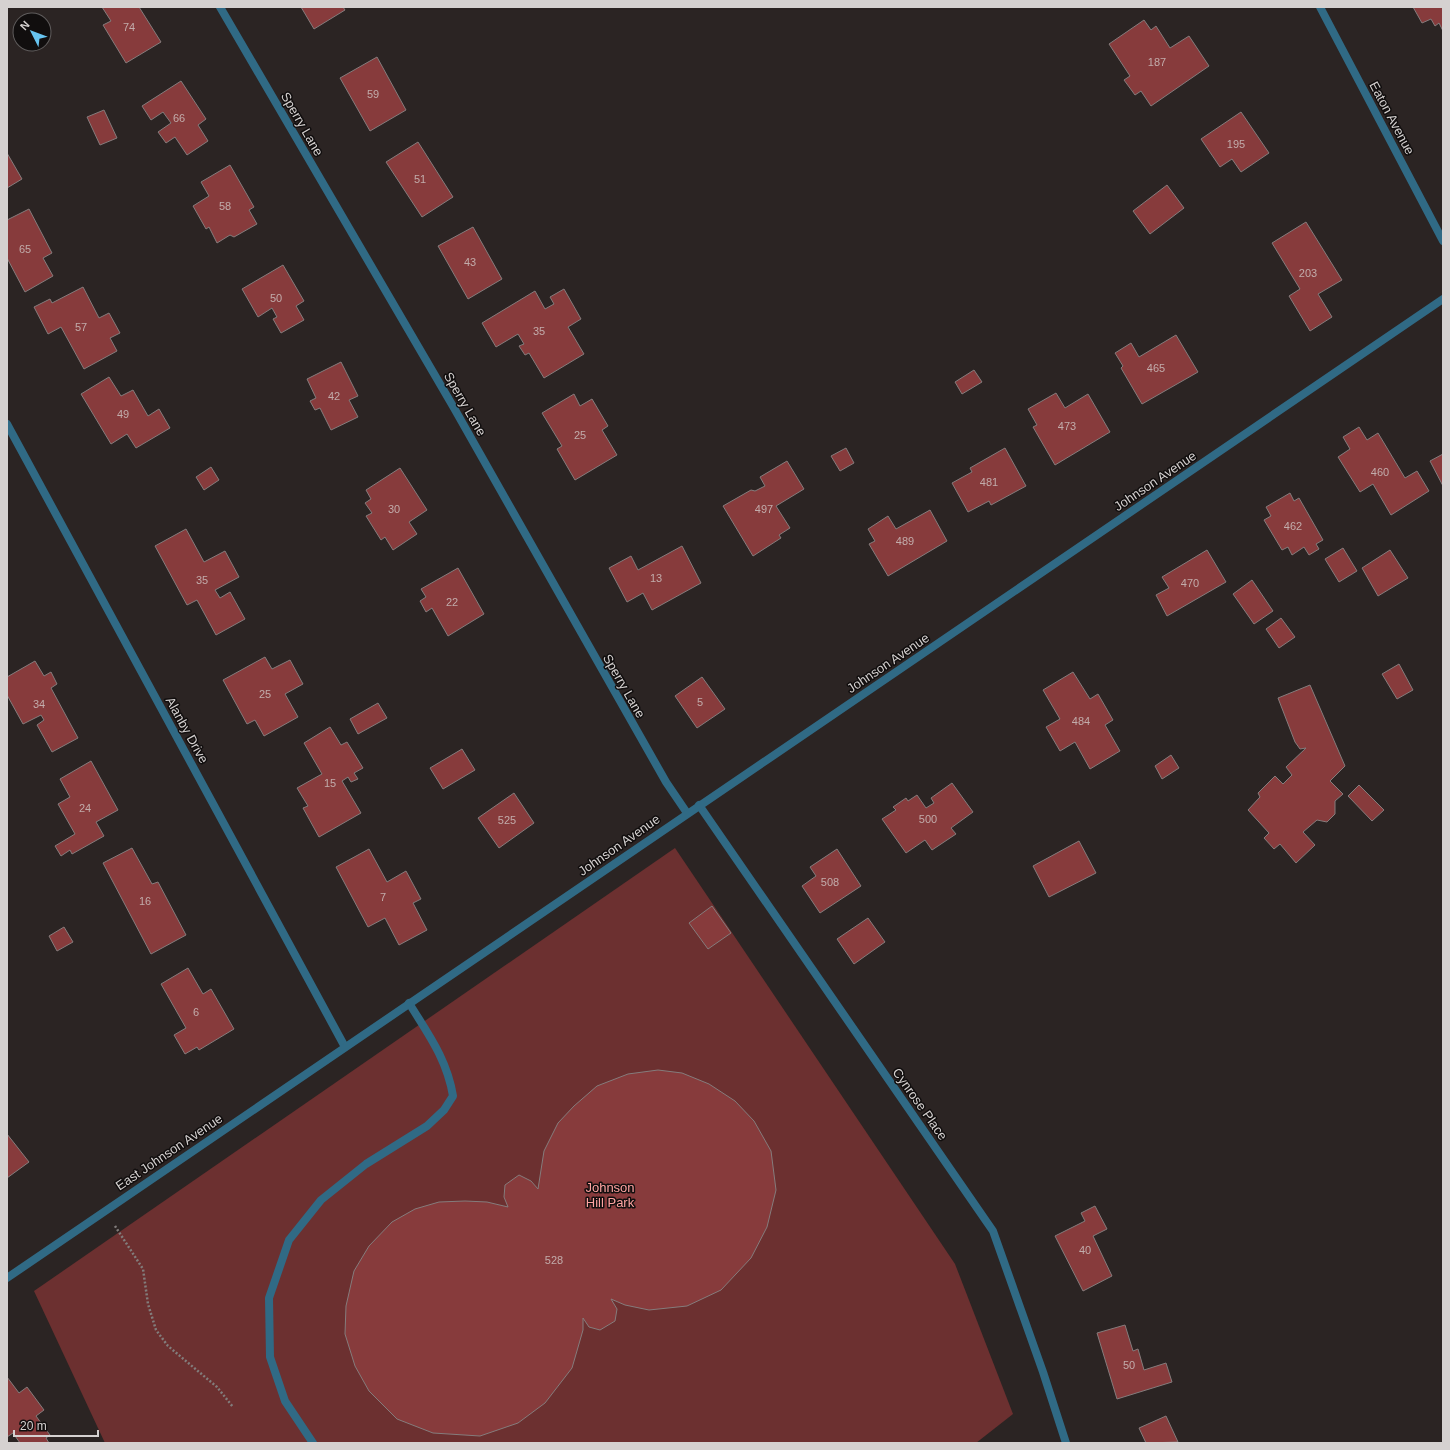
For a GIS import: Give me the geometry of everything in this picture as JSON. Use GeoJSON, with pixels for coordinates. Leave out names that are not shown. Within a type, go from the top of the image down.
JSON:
{"type":"FeatureCollection","features":[{"type":"Feature","properties":{"kind":"street","name":"Sperry Lane"},"geometry":{"type":"LineString","coordinates":[[220,7],[454,408],[666,782],[687,814]]}},
{"type":"Feature","properties":{"kind":"street","name":"Eaton Avenue"},"geometry":{"type":"LineString","coordinates":[[1320,7],[1443,241]]}},
{"type":"Feature","properties":{"kind":"street","name":"Johnson Avenue"},"geometry":{"type":"LineString","coordinates":[[345,1047],[1443,300]]}},
{"type":"Feature","properties":{"kind":"street","name":"Alanby Drive"},"geometry":{"type":"LineString","coordinates":[[7,424],[345,1047]]}},
{"type":"Feature","properties":{"kind":"street","name":"Cynrose Place"},"geometry":{"type":"LineString","coordinates":[[699,805],[993,1231],[1043,1372],[1066,1443]]}},
{"type":"Feature","properties":{"kind":"street"},"geometry":{"type":"LineString","coordinates":[[313,1443],[285,1401],[270,1357],[269,1298],[289,1240],[321,1200],[366,1164],[427,1126],[444,1110],[453,1096],[450,1079],[441,1055],[409,1004]]}},
{"type":"Feature","properties":{"kind":"street","name":"East Johnson Avenue"},"geometry":{"type":"LineString","coordinates":[[7,1278],[345,1047]]}},
{"type":"Feature","properties":{"kind":"path"},"geometry":{"type":"LineString","coordinates":[[104,1211],[143,1269],[148,1304],[156,1330],[168,1346],[217,1388],[232,1407]]}},
{"type":"Feature","properties":{"kind":"green space","name":"Johnson Hill Park"},"geometry":{"type":"Polygon","coordinates":[[[675,848],[955,1264],[1013,1414],[976,1443],[105,1443],[34,1291],[675,848]]]}},
{"type":"Feature","properties":{"kind":"building"},"geometry":{"type":"Polygon","coordinates":[[[102,7],[139,7],[161,42],[126,63],[103,25],[111,21],[102,7]]]}},
{"type":"Feature","properties":{"kind":"building"},"geometry":{"type":"Polygon","coordinates":[[[301,7],[343,7],[345,10],[314,29],[301,7]]]}},
{"type":"Feature","properties":{"kind":"building"},"geometry":{"type":"Polygon","coordinates":[[[1413,7],[1443,7],[1443,31],[1439,23],[1435,26],[1431,19],[1422,23],[1413,7]]]}},
{"type":"Feature","properties":{"kind":"building"},"geometry":{"type":"Polygon","coordinates":[[[1144,20],[1151,30],[1156,26],[1170,48],[1189,36],[1209,66],[1151,106],[1141,91],[1135,95],[1124,80],[1130,76],[1109,44],[1144,20]]]}},
{"type":"Feature","properties":{"kind":"building"},"geometry":{"type":"Polygon","coordinates":[[[377,57],[406,110],[370,131],[340,78],[377,57]]]}},
{"type":"Feature","properties":{"kind":"building"},"geometry":{"type":"Polygon","coordinates":[[[181,81],[206,119],[198,125],[208,141],[187,155],[175,137],[166,143],[158,132],[171,123],[163,112],[151,120],[142,106],[181,81]]]}},
{"type":"Feature","properties":{"kind":"building"},"geometry":{"type":"Polygon","coordinates":[[[104,110],[117,138],[100,145],[87,117],[104,110]]]}},
{"type":"Feature","properties":{"kind":"building"},"geometry":{"type":"Polygon","coordinates":[[[1241,112],[1269,153],[1241,172],[1232,159],[1220,167],[1201,139],[1241,112]]]}},
{"type":"Feature","properties":{"kind":"building"},"geometry":{"type":"Polygon","coordinates":[[[418,142],[453,197],[422,217],[386,162],[418,142]]]}},
{"type":"Feature","properties":{"kind":"building"},"geometry":{"type":"Polygon","coordinates":[[[7,153],[22,179],[7,188],[7,153]]]}},
{"type":"Feature","properties":{"kind":"building"},"geometry":{"type":"Polygon","coordinates":[[[230,165],[254,207],[249,210],[257,224],[234,237],[230,235],[217,243],[209,227],[206,229],[193,206],[209,196],[201,182],[230,165]]]}},
{"type":"Feature","properties":{"kind":"building"},"geometry":{"type":"Polygon","coordinates":[[[1167,185],[1184,208],[1150,234],[1133,211],[1167,185]]]}},
{"type":"Feature","properties":{"kind":"building"},"geometry":{"type":"Polygon","coordinates":[[[29,209],[52,253],[43,258],[53,276],[25,292],[7,258],[7,220],[29,209]]]}},
{"type":"Feature","properties":{"kind":"building"},"geometry":{"type":"Polygon","coordinates":[[[1306,222],[1342,280],[1318,294],[1332,317],[1310,331],[1289,296],[1300,289],[1272,243],[1306,222]]]}},
{"type":"Feature","properties":{"kind":"building"},"geometry":{"type":"Polygon","coordinates":[[[473,227],[502,279],[468,299],[438,246],[473,227]]]}},
{"type":"Feature","properties":{"kind":"building"},"geometry":{"type":"Polygon","coordinates":[[[283,265],[304,301],[296,306],[304,320],[281,333],[273,319],[277,317],[272,308],[258,317],[242,289],[283,265]]]}},
{"type":"Feature","properties":{"kind":"building"},"geometry":{"type":"Polygon","coordinates":[[[83,287],[99,318],[109,313],[120,333],[110,338],[117,351],[84,369],[61,327],[48,334],[34,307],[50,299],[52,303],[83,287]]]}},
{"type":"Feature","properties":{"kind":"building"},"geometry":{"type":"Polygon","coordinates":[[[564,289],[581,319],[568,327],[584,354],[544,378],[529,353],[525,355],[519,346],[524,344],[518,334],[496,347],[482,323],[535,291],[545,309],[554,304],[550,297],[564,289]]]}},
{"type":"Feature","properties":{"kind":"building"},"geometry":{"type":"Polygon","coordinates":[[[1176,335],[1198,372],[1142,404],[1121,368],[1123,366],[1115,353],[1131,343],[1139,357],[1176,335]]]}},
{"type":"Feature","properties":{"kind":"building"},"geometry":{"type":"Polygon","coordinates":[[[341,362],[358,396],[349,400],[358,417],[331,430],[320,408],[315,410],[310,401],[316,398],[307,379],[341,362]]]}},
{"type":"Feature","properties":{"kind":"building"},"geometry":{"type":"Polygon","coordinates":[[[974,370],[982,382],[962,394],[955,382],[974,370]]]}},
{"type":"Feature","properties":{"kind":"building"},"geometry":{"type":"Polygon","coordinates":[[[109,377],[121,396],[133,390],[148,416],[159,409],[170,428],[136,448],[127,434],[111,444],[81,394],[109,377]]]}},
{"type":"Feature","properties":{"kind":"building"},"geometry":{"type":"Polygon","coordinates":[[[1056,393],[1065,408],[1088,394],[1110,432],[1055,465],[1033,427],[1037,425],[1028,409],[1056,393]]]}},
{"type":"Feature","properties":{"kind":"building"},"geometry":{"type":"Polygon","coordinates":[[[574,394],[580,406],[592,399],[608,426],[602,430],[617,455],[575,480],[557,449],[562,446],[542,413],[574,394]]]}},
{"type":"Feature","properties":{"kind":"building"},"geometry":{"type":"Polygon","coordinates":[[[1359,427],[1367,440],[1378,433],[1405,478],[1417,471],[1429,491],[1391,515],[1373,484],[1360,492],[1338,457],[1350,449],[1343,437],[1359,427]]]}},
{"type":"Feature","properties":{"kind":"building"},"geometry":{"type":"Polygon","coordinates":[[[846,448],[854,463],[840,471],[831,456],[846,448]]]}},
{"type":"Feature","properties":{"kind":"building"},"geometry":{"type":"Polygon","coordinates":[[[1005,448],[1026,486],[991,505],[989,501],[968,512],[952,483],[972,472],[970,468],[1005,448]]]}},
{"type":"Feature","properties":{"kind":"building"},"geometry":{"type":"Polygon","coordinates":[[[1443,454],[1443,486],[1430,461],[1443,454]]]}},
{"type":"Feature","properties":{"kind":"building"},"geometry":{"type":"Polygon","coordinates":[[[787,461],[804,489],[776,506],[790,528],[779,535],[781,538],[753,556],[723,506],[751,490],[755,491],[765,486],[760,477],[787,461]]]}},
{"type":"Feature","properties":{"kind":"building"},"geometry":{"type":"Polygon","coordinates":[[[211,467],[219,480],[204,490],[196,477],[211,467]]]}},
{"type":"Feature","properties":{"kind":"building"},"geometry":{"type":"Polygon","coordinates":[[[400,468],[427,510],[409,522],[417,534],[393,550],[385,537],[381,540],[366,516],[372,513],[365,503],[371,499],[366,490],[400,468]]]}},
{"type":"Feature","properties":{"kind":"building"},"geometry":{"type":"Polygon","coordinates":[[[1290,493],[1294,501],[1299,498],[1323,540],[1316,544],[1319,549],[1309,555],[1304,547],[1292,555],[1288,547],[1282,550],[1264,520],[1271,516],[1266,507],[1290,493]]]}},
{"type":"Feature","properties":{"kind":"building"},"geometry":{"type":"Polygon","coordinates":[[[930,510],[947,541],[888,576],[869,544],[875,541],[868,529],[888,516],[896,529],[930,510]]]}},
{"type":"Feature","properties":{"kind":"building"},"geometry":{"type":"Polygon","coordinates":[[[186,529],[204,562],[225,551],[239,577],[215,590],[220,598],[230,592],[245,619],[216,635],[197,600],[187,605],[155,546],[186,529]]]}},
{"type":"Feature","properties":{"kind":"building"},"geometry":{"type":"Polygon","coordinates":[[[682,546],[701,583],[652,610],[643,593],[627,602],[609,568],[631,556],[638,570],[682,546]]]}},
{"type":"Feature","properties":{"kind":"building"},"geometry":{"type":"Polygon","coordinates":[[[1343,548],[1357,571],[1339,582],[1325,559],[1343,548]]]}},
{"type":"Feature","properties":{"kind":"building"},"geometry":{"type":"Polygon","coordinates":[[[1207,550],[1226,582],[1167,616],[1156,595],[1169,588],[1162,577],[1207,550]]]}},
{"type":"Feature","properties":{"kind":"building"},"geometry":{"type":"Polygon","coordinates":[[[1390,550],[1408,578],[1378,596],[1362,568],[1390,550]]]}},
{"type":"Feature","properties":{"kind":"building"},"geometry":{"type":"Polygon","coordinates":[[[458,568],[484,614],[448,636],[432,608],[426,612],[420,601],[426,597],[421,589],[458,568]]]}},
{"type":"Feature","properties":{"kind":"building"},"geometry":{"type":"Polygon","coordinates":[[[1252,580],[1273,611],[1254,624],[1233,594],[1252,580]]]}},
{"type":"Feature","properties":{"kind":"building"},"geometry":{"type":"Polygon","coordinates":[[[1281,618],[1295,637],[1279,648],[1266,629],[1281,618]]]}},
{"type":"Feature","properties":{"kind":"building"},"geometry":{"type":"Polygon","coordinates":[[[265,657],[272,669],[290,660],[303,684],[285,694],[298,717],[264,736],[255,720],[247,724],[223,680],[265,657]]]}},
{"type":"Feature","properties":{"kind":"building"},"geometry":{"type":"Polygon","coordinates":[[[35,661],[44,676],[51,672],[57,684],[51,688],[78,738],[52,752],[37,725],[44,720],[41,715],[23,724],[7,695],[7,677],[35,661]]]}},
{"type":"Feature","properties":{"kind":"building"},"geometry":{"type":"Polygon","coordinates":[[[1399,664],[1413,690],[1397,699],[1382,674],[1399,664]]]}},
{"type":"Feature","properties":{"kind":"building"},"geometry":{"type":"Polygon","coordinates":[[[1073,672],[1090,699],[1098,694],[1113,720],[1105,725],[1120,751],[1090,769],[1075,742],[1060,751],[1046,727],[1060,719],[1043,690],[1073,672]]]}},
{"type":"Feature","properties":{"kind":"building"},"geometry":{"type":"Polygon","coordinates":[[[702,677],[725,709],[697,728],[675,696],[702,677]]]}},
{"type":"Feature","properties":{"kind":"building"},"geometry":{"type":"Polygon","coordinates":[[[1310,685],[1345,766],[1330,781],[1343,794],[1335,801],[1335,814],[1327,822],[1317,820],[1303,832],[1315,845],[1296,863],[1280,844],[1274,849],[1264,838],[1269,833],[1248,810],[1260,797],[1258,793],[1275,776],[1283,784],[1292,775],[1286,767],[1306,748],[1300,749],[1295,742],[1278,698],[1310,685]]]}},
{"type":"Feature","properties":{"kind":"building"},"geometry":{"type":"Polygon","coordinates":[[[378,703],[387,718],[358,734],[350,719],[378,703]]]}},
{"type":"Feature","properties":{"kind":"building"},"geometry":{"type":"Polygon","coordinates":[[[330,727],[341,745],[347,742],[363,768],[354,773],[358,779],[351,782],[348,777],[342,781],[361,813],[319,837],[303,808],[308,806],[297,788],[322,774],[304,743],[330,727]]]}},
{"type":"Feature","properties":{"kind":"building"},"geometry":{"type":"Polygon","coordinates":[[[462,749],[475,770],[443,789],[430,768],[462,749]]]}},
{"type":"Feature","properties":{"kind":"building"},"geometry":{"type":"Polygon","coordinates":[[[1171,755],[1179,768],[1162,779],[1155,766],[1171,755]]]}},
{"type":"Feature","properties":{"kind":"building"},"geometry":{"type":"Polygon","coordinates":[[[91,761],[118,810],[96,822],[104,836],[72,854],[70,850],[61,856],[55,846],[75,834],[58,804],[70,797],[60,779],[91,761]]]}},
{"type":"Feature","properties":{"kind":"building"},"geometry":{"type":"Polygon","coordinates":[[[952,783],[973,812],[951,828],[956,834],[932,850],[925,840],[906,853],[882,819],[896,810],[893,807],[906,798],[908,801],[917,795],[926,808],[934,803],[931,798],[952,783]]]}},
{"type":"Feature","properties":{"kind":"building"},"geometry":{"type":"Polygon","coordinates":[[[1359,785],[1384,810],[1372,821],[1348,796],[1359,785]]]}},
{"type":"Feature","properties":{"kind":"building"},"geometry":{"type":"Polygon","coordinates":[[[514,793],[534,823],[499,848],[478,818],[514,793]]]}},
{"type":"Feature","properties":{"kind":"building"},"geometry":{"type":"Polygon","coordinates":[[[1079,841],[1096,873],[1049,897],[1033,866],[1079,841]]]}},
{"type":"Feature","properties":{"kind":"building"},"geometry":{"type":"Polygon","coordinates":[[[132,848],[152,884],[158,882],[186,935],[151,954],[103,863],[132,848]]]}},
{"type":"Feature","properties":{"kind":"building"},"geometry":{"type":"Polygon","coordinates":[[[369,849],[387,882],[406,871],[421,899],[413,903],[427,930],[399,945],[385,918],[368,927],[336,867],[369,849]]]}},
{"type":"Feature","properties":{"kind":"building"},"geometry":{"type":"Polygon","coordinates":[[[837,849],[861,886],[820,913],[802,886],[816,876],[810,867],[837,849]]]}},
{"type":"Feature","properties":{"kind":"building"},"geometry":{"type":"Polygon","coordinates":[[[712,906],[731,933],[708,949],[689,923],[712,906]]]}},
{"type":"Feature","properties":{"kind":"building"},"geometry":{"type":"Polygon","coordinates":[[[868,918],[885,942],[854,964],[837,939],[868,918]]]}},
{"type":"Feature","properties":{"kind":"building"},"geometry":{"type":"Polygon","coordinates":[[[64,927],[73,942],[57,951],[49,936],[64,927]]]}},
{"type":"Feature","properties":{"kind":"building"},"geometry":{"type":"Polygon","coordinates":[[[188,968],[203,994],[211,989],[234,1029],[199,1050],[197,1047],[185,1054],[174,1035],[186,1028],[161,984],[188,968]]]}},
{"type":"Feature","properties":{"kind":"building"},"geometry":{"type":"Polygon","coordinates":[[[658,1070],[682,1073],[709,1084],[735,1101],[754,1121],[771,1151],[776,1190],[767,1227],[751,1258],[721,1290],[687,1306],[649,1310],[625,1305],[611,1299],[617,1309],[615,1321],[600,1330],[589,1327],[583,1318],[583,1330],[572,1368],[545,1403],[518,1423],[480,1436],[433,1433],[397,1419],[369,1391],[355,1366],[345,1334],[346,1306],[354,1271],[369,1246],[392,1222],[415,1209],[439,1202],[465,1201],[487,1202],[508,1207],[504,1197],[505,1185],[519,1175],[531,1181],[538,1189],[544,1151],[558,1123],[574,1106],[597,1086],[628,1074],[658,1070]]]}},
{"type":"Feature","properties":{"kind":"building"},"geometry":{"type":"Polygon","coordinates":[[[7,1134],[29,1162],[7,1178],[7,1134]]]}},
{"type":"Feature","properties":{"kind":"building"},"geometry":{"type":"Polygon","coordinates":[[[1095,1206],[1107,1229],[1093,1236],[1112,1276],[1083,1291],[1055,1236],[1085,1221],[1081,1213],[1095,1206]]]}},
{"type":"Feature","properties":{"kind":"building"},"geometry":{"type":"Polygon","coordinates":[[[1125,1325],[1133,1351],[1138,1349],[1144,1370],[1166,1363],[1172,1382],[1117,1399],[1097,1333],[1125,1325]]]}},
{"type":"Feature","properties":{"kind":"building"},"geometry":{"type":"Polygon","coordinates":[[[7,1377],[19,1393],[27,1387],[44,1410],[36,1416],[50,1435],[46,1438],[49,1443],[20,1443],[13,1433],[7,1437],[7,1377]]]}},
{"type":"Feature","properties":{"kind":"building"},"geometry":{"type":"Polygon","coordinates":[[[1166,1416],[1178,1442],[1146,1443],[1139,1428],[1166,1416]]]}}]}
